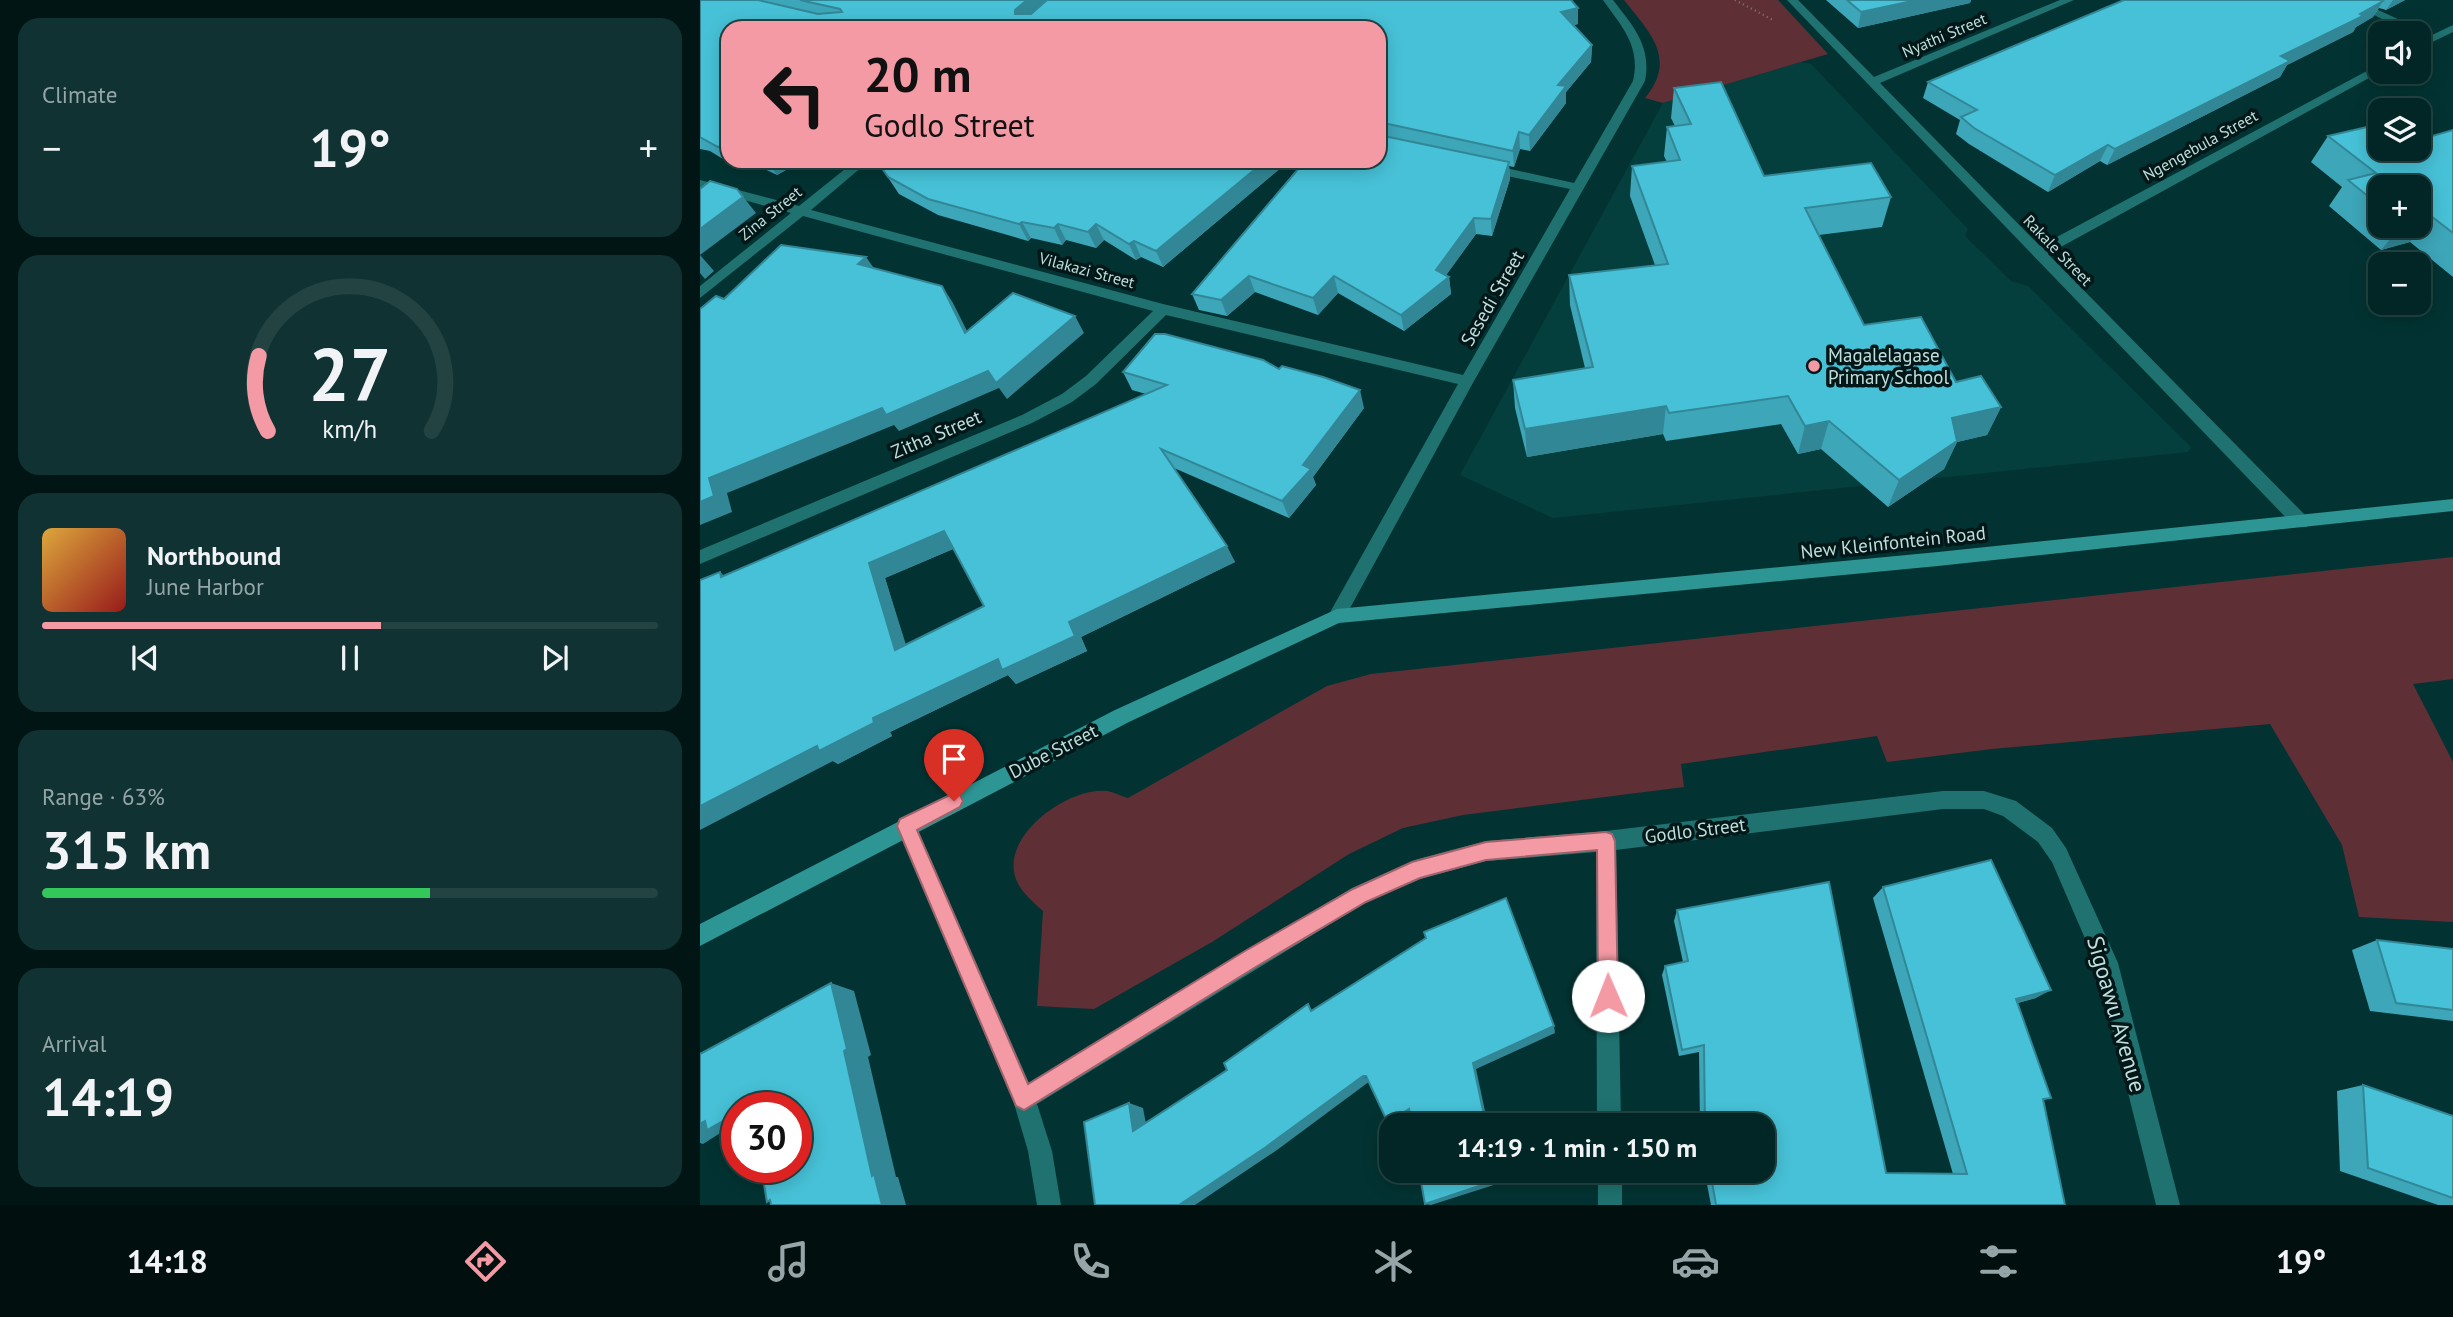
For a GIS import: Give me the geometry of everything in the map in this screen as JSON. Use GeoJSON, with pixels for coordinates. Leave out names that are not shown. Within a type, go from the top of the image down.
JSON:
{"type":"FeatureCollection","features":[{"type":"Feature","properties":{"kind":"street","name":"Sesedi Street"},"geometry":{"type":"LineString","coordinates":[[1336,616],[1639,81],[1644,66],[1643,51],[1608,0]]}},
{"type":"Feature","properties":{"kind":"street","name":"Rakale Street"},"geometry":{"type":"LineString","coordinates":[[1792,0],[2301,522]]}},
{"type":"Feature","properties":{"kind":"street","name":"Nyathi Street"},"geometry":{"type":"LineString","coordinates":[[1871,83],[2049,3],[2069,0]]}},
{"type":"Feature","properties":{"kind":"street"},"geometry":{"type":"LineString","coordinates":[[2348,0],[2432,38],[2453,28]]}},
{"type":"Feature","properties":{"kind":"street","name":"Ngengebula Street"},"geometry":{"type":"LineString","coordinates":[[2037,254],[2368,74]]}},
{"type":"Feature","properties":{"kind":"street"},"geometry":{"type":"LineString","coordinates":[[1471,164],[1577,187]]}},
{"type":"Feature","properties":{"kind":"street","name":"Zina Street"},"geometry":{"type":"LineString","coordinates":[[700,293],[854,168]]}},
{"type":"Feature","properties":{"kind":"street","name":"Vilakazi Street"},"geometry":{"type":"LineString","coordinates":[[700,184],[1163,309],[1467,381]]}},
{"type":"Feature","properties":{"kind":"street","name":"Zitha Street"},"geometry":{"type":"LineString","coordinates":[[700,557],[1027,419],[1067,398],[1091,380],[1163,309]]}},
{"type":"Feature","properties":{"kind":"street","name":"New Kleinfontein Road"},"geometry":{"type":"LineString","coordinates":[[1336,616],[1727,580],[2453,505]]}},
{"type":"Feature","properties":{"kind":"street","name":"Dube Street"},"geometry":{"type":"LineString","coordinates":[[700,935],[1122,716],[1336,616]]}},
{"type":"Feature","properties":{"kind":"street","name":"Godlo Street"},"geometry":{"type":"LineString","coordinates":[[1024,1099],[1359,895],[1418,869],[1486,851],[1606,841],[1942,800],[1984,800],[2009,808]]}},
{"type":"Feature","properties":{"kind":"street","name":"Sigoawu Avenue"},"geometry":{"type":"LineString","coordinates":[[2009,808],[2032,823],[2059,855],[2106,963],[2168,1205]]}},
{"type":"Feature","properties":{"kind":"street"},"geometry":{"type":"LineString","coordinates":[[906,826],[1024,1099],[1040,1152],[1049,1205]]}},
{"type":"Feature","properties":{"kind":"street"},"geometry":{"type":"LineString","coordinates":[[1606,841],[1609,1113]]}},
{"type":"Feature","properties":{"kind":"street"},"geometry":{"type":"LineString","coordinates":[[1610,1183],[1610,1205]]}},
{"type":"Feature","properties":{"kind":"shaded area"},"geometry":{"type":"Polygon","coordinates":[[[1624,0],[1778,0],[1828,54],[1663,103],[1645,98],[1655,84],[1659,58],[1650,35],[1624,0]]]}},
{"type":"Feature","properties":{"kind":"shaded area","name":"Magalelagase Primary School"},"geometry":{"type":"Polygon","coordinates":[[[1801,62],[1811,64],[1968,229],[1965,236],[2011,281],[2028,286],[2191,447],[2188,452],[1553,518],[1460,475],[1663,103],[1801,62]]]}},
{"type":"Feature","properties":{"kind":"shaded area"},"geometry":{"type":"Polygon","coordinates":[[[2453,557],[2453,679],[2413,684],[2453,762],[2453,922],[2359,917],[2342,845],[2270,724],[1992,749],[1887,762],[1877,736],[1681,764],[1684,787],[1463,815],[1403,828],[1349,854],[1212,942],[1094,1009],[1037,1006],[1043,911],[1021,889],[1014,872],[1014,857],[1020,841],[1031,827],[1059,804],[1076,796],[1107,791],[1128,798],[1327,686],[1371,674],[2453,557]]]}},
{"type":"Feature","properties":{"kind":"building"},"geometry":{"type":"Polygon","coordinates":[[[700,0],[758,0],[818,14],[842,12],[840,9],[800,0],[1027,0],[1015,10],[1015,14],[1031,14],[1047,0],[1571,0],[1578,8],[1561,12],[1592,45],[1558,85],[1566,86],[1529,135],[1519,132],[1513,151],[1386,124],[1386,21],[721,21],[721,146],[718,147],[700,137],[700,0]]]}},
{"type":"Feature","properties":{"kind":"building"},"geometry":{"type":"Polygon","coordinates":[[[1847,0],[1917,0],[1861,12],[1847,0]]]}},
{"type":"Feature","properties":{"kind":"building"},"geometry":{"type":"Polygon","coordinates":[[[2124,0],[2383,1],[2360,14],[2363,16],[2281,56],[2290,61],[2115,149],[2108,145],[2055,175],[1974,128],[1961,117],[1977,110],[1928,82],[2124,0]]]}},
{"type":"Feature","properties":{"kind":"building"},"geometry":{"type":"Polygon","coordinates":[[[1721,82],[1764,176],[1871,163],[1891,197],[1805,208],[1864,325],[1921,317],[1956,382],[1981,376],[2001,407],[1952,418],[1957,441],[1899,480],[1829,421],[1805,426],[1788,396],[1669,413],[1666,406],[1525,429],[1513,380],[1593,367],[1569,275],[1668,264],[1632,166],[1680,160],[1667,127],[1691,124],[1674,88],[1721,82]]]}},
{"type":"Feature","properties":{"kind":"building"},"geometry":{"type":"Polygon","coordinates":[[[2368,127],[2368,161],[2431,161],[2431,136],[2453,130],[2453,233],[2431,216],[2431,175],[2368,175],[2376,173],[2328,136],[2368,127]]]}},
{"type":"Feature","properties":{"kind":"building"},"geometry":{"type":"Polygon","coordinates":[[[1386,136],[1509,162],[1491,219],[1474,218],[1436,270],[1449,277],[1401,315],[1334,276],[1313,298],[1249,276],[1221,300],[1192,294],[1299,168],[1386,168],[1386,136]]]}},
{"type":"Feature","properties":{"kind":"building"},"geometry":{"type":"Polygon","coordinates":[[[882,168],[1257,168],[1156,251],[1134,241],[1129,244],[1096,224],[1088,232],[1058,224],[1054,228],[1022,222],[1019,224],[928,199],[888,177],[882,168]]]}},
{"type":"Feature","properties":{"kind":"building"},"geometry":{"type":"Polygon","coordinates":[[[2368,175],[2368,196],[2348,180],[2368,175]]]}},
{"type":"Feature","properties":{"kind":"building"},"geometry":{"type":"Polygon","coordinates":[[[710,181],[737,189],[743,197],[700,229],[700,189],[710,181]]]}},
{"type":"Feature","properties":{"kind":"building"},"geometry":{"type":"Polygon","coordinates":[[[781,245],[866,257],[858,264],[942,286],[965,333],[1013,293],[1075,316],[996,383],[988,371],[886,415],[882,408],[709,478],[714,496],[700,502],[700,309],[716,296],[724,299],[781,245]]]}},
{"type":"Feature","properties":{"kind":"building"},"geometry":{"type":"Polygon","coordinates":[[[1155,334],[1165,334],[1263,360],[1279,369],[1282,366],[1323,377],[1360,390],[1303,465],[1311,469],[1282,501],[1161,449],[1227,546],[1069,622],[1075,636],[1002,670],[998,659],[873,718],[874,723],[819,751],[817,746],[700,806],[700,580],[720,572],[721,577],[1167,385],[1123,372],[1155,334]],[[944,531],[869,563],[895,650],[984,606],[944,531]]]}},
{"type":"Feature","properties":{"kind":"building"},"geometry":{"type":"Polygon","coordinates":[[[1991,860],[2051,990],[2016,999],[2051,1098],[2043,1099],[2065,1205],[1716,1205],[1712,1183],[1775,1183],[1775,1113],[1705,1113],[1704,1045],[1682,1050],[1665,966],[1688,961],[1677,910],[1829,882],[1886,1173],[1967,1174],[1883,887],[1991,860]]]}},
{"type":"Feature","properties":{"kind":"building"},"geometry":{"type":"Polygon","coordinates":[[[1506,898],[1554,1026],[1473,1063],[1483,1113],[1410,1113],[1409,1109],[1403,1113],[1383,1113],[1366,1076],[1363,1076],[1266,1147],[1179,1205],[1095,1205],[1084,1122],[1129,1103],[1133,1131],[1227,1070],[1224,1063],[1308,1004],[1311,1011],[1426,938],[1424,932],[1506,898]]]}},
{"type":"Feature","properties":{"kind":"building"},"geometry":{"type":"Polygon","coordinates":[[[2377,940],[2453,949],[2453,1010],[2396,1003],[2377,940]]]}},
{"type":"Feature","properties":{"kind":"building"},"geometry":{"type":"Polygon","coordinates":[[[831,983],[872,1176],[874,1174],[882,1205],[771,1205],[770,1200],[767,1202],[764,1183],[812,1183],[812,1092],[721,1092],[721,1122],[707,1130],[705,1121],[700,1124],[700,1054],[831,983]]]}},
{"type":"Feature","properties":{"kind":"building"},"geometry":{"type":"Polygon","coordinates":[[[2363,1085],[2453,1116],[2453,1198],[2368,1168],[2363,1085]]]}},
{"type":"Feature","properties":{"kind":"building"},"geometry":{"type":"Polygon","coordinates":[[[1421,1183],[1488,1183],[1425,1204],[1421,1183]]]}},
{"type":"Feature","properties":{"kind":"place","name":"Magalelagase Primary School"},"geometry":{"type":"Point","coordinates":[1814,366]}},
{"type":"Feature","properties":{"kind":"route"},"geometry":{"type":"LineString","coordinates":[[954,801],[906,826],[1024,1099],[1359,895],[1418,869],[1486,851],[1606,841],[1608,996]]}}]}
